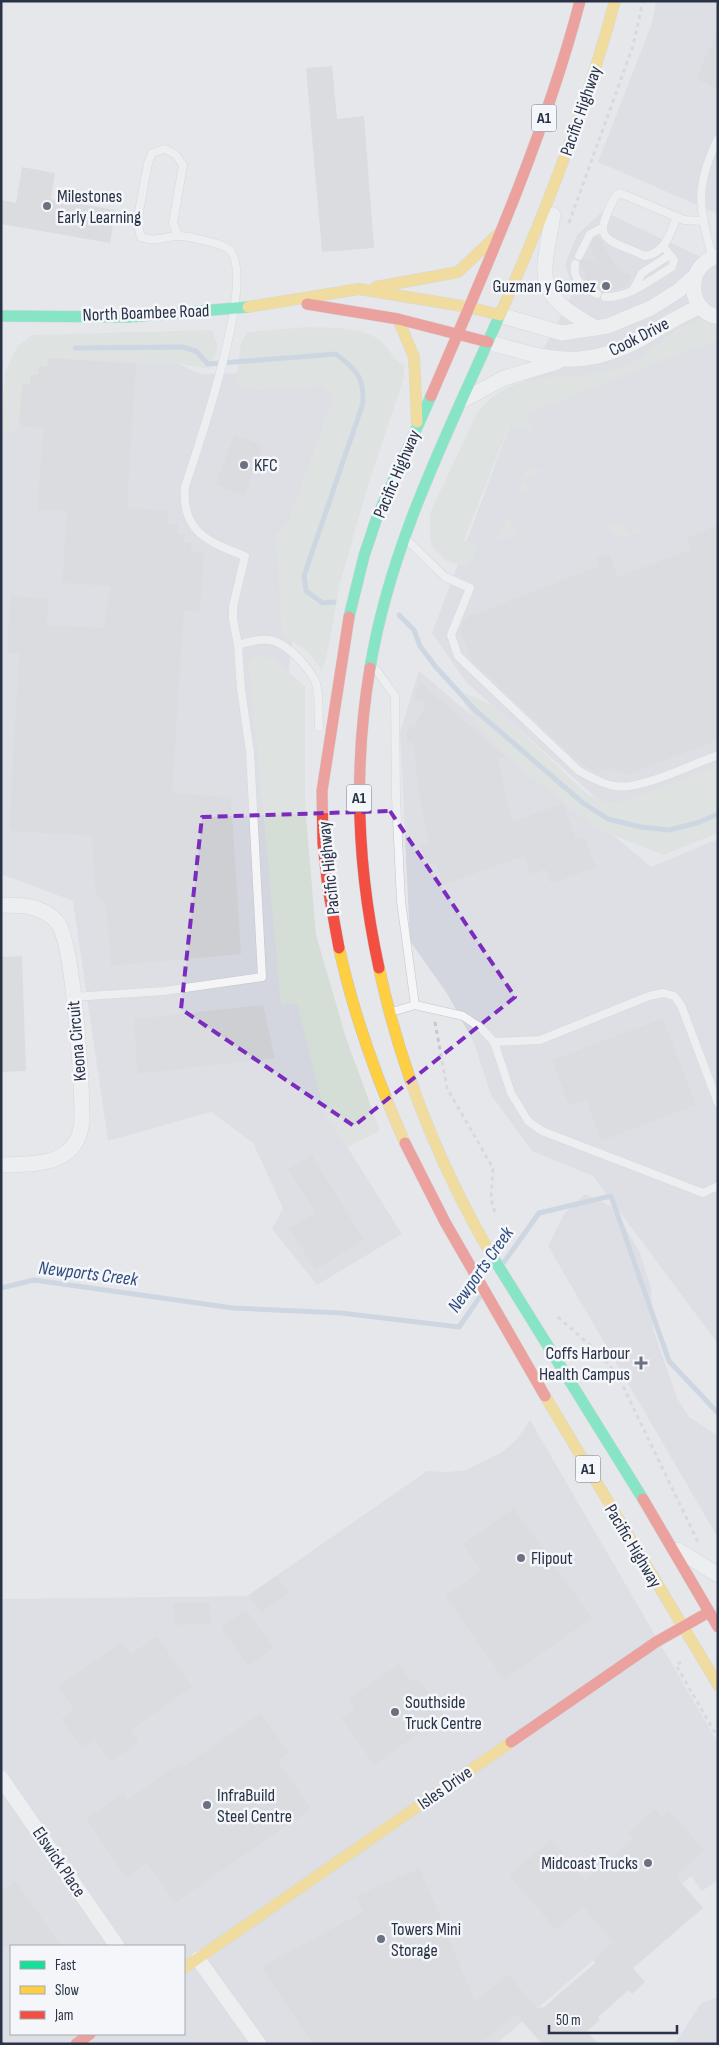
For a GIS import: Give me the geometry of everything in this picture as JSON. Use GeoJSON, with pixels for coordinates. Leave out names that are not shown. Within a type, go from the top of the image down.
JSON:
{"type":"FeatureCollection","features":[{"type":"Feature","properties":{"kind":"main road","name":"Pacific Highway"},"geometry":{"type":"LineString","coordinates":[[580,1],[557,83],[533,150],[468,307],[387,491],[364,556],[342,654],[322,796],[330,896],[350,993],[375,1070],[407,1148],[473,1272],[718,1685]]}},
{"type":"Feature","properties":{"kind":"main road","name":"Pacific Highway"},"geometry":{"type":"LineString","coordinates":[[615,1],[585,104],[561,168],[500,315],[424,482],[390,581],[370,661],[360,745],[361,836],[370,924],[391,1012],[420,1102],[433,1135],[476,1228],[669,1543],[715,1610],[718,1627]]}},
{"type":"Feature","properties":{"kind":"main road"},"geometry":{"type":"LineString","coordinates":[[359,290],[396,285],[458,272],[500,231]]}},
{"type":"Feature","properties":{"kind":"main road","name":"North Boambee Road"},"geometry":{"type":"LineString","coordinates":[[1,316],[129,317],[233,309],[359,290],[468,307],[500,315]]}},
{"type":"Feature","properties":{"kind":"main road","name":"North Boambee Road"},"geometry":{"type":"LineString","coordinates":[[290,301],[398,319],[488,342]]}},
{"type":"Feature","properties":{"kind":"main road"},"geometry":{"type":"LineString","coordinates":[[398,319],[408,335],[415,355],[416,427]]}},
{"type":"Feature","properties":{"kind":"main road","name":"Isles Drive"},"geometry":{"type":"LineString","coordinates":[[185,1967],[656,1642],[715,1610]]}},
{"type":"Feature","properties":{"kind":"main road"},"geometry":{"type":"LineString","coordinates":[[76,2044],[89,2035]]}},
{"type":"Feature","properties":{"kind":"street"},"geometry":{"type":"LineString","coordinates":[[561,168],[545,266],[546,286],[559,305],[596,328]]}},
{"type":"Feature","properties":{"kind":"street","name":"Cook Drive"},"geometry":{"type":"LineString","coordinates":[[500,315],[562,333],[622,323],[678,291],[695,276],[699,268],[715,257]]}},
{"type":"Feature","properties":{"kind":"street"},"geometry":{"type":"LineString","coordinates":[[695,276],[693,292],[700,307],[706,313],[718,317]]}},
{"type":"Feature","properties":{"kind":"street","name":"Cook Drive"},"geometry":{"type":"LineString","coordinates":[[488,342],[563,361],[586,359],[615,352],[682,314],[700,307]]}},
{"type":"Feature","properties":{"kind":"street"},"geometry":{"type":"LineString","coordinates":[[461,402],[509,376],[563,361]]}},
{"type":"Feature","properties":{"kind":"street","name":"Keona Circuit"},"geometry":{"type":"LineString","coordinates":[[1,906],[30,906],[47,912],[59,923],[66,936],[82,1101],[82,1121],[77,1141],[60,1158],[36,1164],[1,1165]]}},
{"type":"Feature","properties":{"kind":"street"},"geometry":{"type":"LineString","coordinates":[[669,1543],[718,1575]]}},
{"type":"Feature","properties":{"kind":"street","name":"Elswick Place"},"geometry":{"type":"LineString","coordinates":[[1,1778],[116,1945]]}},
{"type":"Feature","properties":{"kind":"street"},"geometry":{"type":"LineString","coordinates":[[198,1959],[259,2044]]}},
{"type":"Feature","properties":{"kind":"lane"},"geometry":{"type":"LineString","coordinates":[[715,257],[702,221],[700,200],[706,163],[718,139]]}},
{"type":"Feature","properties":{"kind":"lane"},"geometry":{"type":"LineString","coordinates":[[73,997],[164,991],[262,977],[250,752],[241,689],[238,645],[233,619],[233,606],[245,556],[203,536],[188,518],[184,503],[185,487],[220,376],[226,350],[233,309],[237,265],[231,252],[218,245],[178,236],[150,241],[141,237],[137,222],[148,163],[152,153],[157,149],[165,149],[175,154],[183,164],[173,223],[178,236]]}},
{"type":"Feature","properties":{"kind":"lane"},"geometry":{"type":"LineString","coordinates":[[579,256],[590,234],[602,228],[614,200],[620,193],[677,217],[694,222],[702,221]]}},
{"type":"Feature","properties":{"kind":"lane"},"geometry":{"type":"LineString","coordinates":[[602,228],[606,238],[645,256],[655,254],[663,246],[677,217]]}},
{"type":"Feature","properties":{"kind":"lane"},"geometry":{"type":"LineString","coordinates":[[606,297],[615,297],[633,290],[672,267],[675,262],[663,246]]}},
{"type":"Feature","properties":{"kind":"lane"},"geometry":{"type":"LineString","coordinates":[[575,264],[574,270],[579,283],[597,294]]}},
{"type":"Feature","properties":{"kind":"lane"},"geometry":{"type":"LineString","coordinates":[[404,536],[445,577],[470,588],[451,635],[458,656],[579,771],[598,782],[616,787],[642,784],[718,755]]}},
{"type":"Feature","properties":{"kind":"lane"},"geometry":{"type":"LineString","coordinates":[[238,645],[258,640],[279,641],[312,672],[317,685],[319,732]]}},
{"type":"Feature","properties":{"kind":"lane"},"geometry":{"type":"LineString","coordinates":[[370,661],[395,696],[396,798],[401,901],[415,1005]]}},
{"type":"Feature","properties":{"kind":"lane"},"geometry":{"type":"LineString","coordinates":[[320,751],[322,796]]}},
{"type":"Feature","properties":{"kind":"lane"},"geometry":{"type":"LineString","coordinates":[[494,1042],[540,1040],[648,996],[663,994],[674,996],[681,1005],[718,1103]]}},
{"type":"Feature","properties":{"kind":"lane"},"geometry":{"type":"LineString","coordinates":[[391,1012],[415,1005],[463,1016],[481,1028],[494,1042],[511,1093],[528,1121],[542,1131],[703,1193],[718,1186]]}},
{"type":"Feature","properties":{"kind":"path"},"geometry":{"type":"LineString","coordinates":[[567,228],[633,46],[643,1]]}},
{"type":"Feature","properties":{"kind":"path"},"geometry":{"type":"LineString","coordinates":[[432,1010],[447,1088],[493,1168],[491,1198],[498,1218]]}},
{"type":"Feature","properties":{"kind":"path"},"geometry":{"type":"LineString","coordinates":[[555,1314],[601,1355],[619,1378],[689,1527],[703,1548]]}},
{"type":"Feature","properties":{"kind":"path"},"geometry":{"type":"LineString","coordinates":[[676,1665],[718,1738]]}},
{"type":"Feature","properties":{"kind":"highlighted area"},"geometry":{"type":"Polygon","coordinates":[[[390,811],[515,997],[354,1126],[181,1009],[202,817],[390,811]]]}},
{"type":"Feature","properties":{"kind":"shaded area"},"geometry":{"type":"Polygon","coordinates":[[[656,1],[718,1],[718,214],[598,162],[652,23],[656,1]]]}},
{"type":"Feature","properties":{"kind":"shaded area"},"geometry":{"type":"Polygon","coordinates":[[[603,211],[718,265],[718,777],[611,811],[466,682],[432,633],[527,380],[574,291],[565,264],[577,235],[603,211]]]}},
{"type":"Feature","properties":{"kind":"shaded area"},"geometry":{"type":"Polygon","coordinates":[[[700,319],[718,320],[718,339],[526,414],[532,431],[510,424],[464,540],[477,546],[472,560],[464,566],[445,560],[432,547],[430,513],[477,413],[493,397],[509,387],[526,381],[602,373],[622,367],[643,356],[679,329],[700,319]]]}},
{"type":"Feature","properties":{"kind":"shaded area"},"geometry":{"type":"Polygon","coordinates":[[[308,327],[347,329],[367,333],[376,337],[394,358],[404,364],[404,378],[368,485],[340,583],[326,659],[322,670],[308,652],[282,634],[276,535],[288,523],[333,398],[323,385],[255,390],[236,385],[241,342],[248,332],[308,327]]]}},
{"type":"Feature","properties":{"kind":"shaded area"},"geometry":{"type":"Polygon","coordinates":[[[212,330],[218,347],[210,369],[179,364],[48,358],[47,367],[39,366],[38,375],[30,375],[30,384],[22,383],[19,426],[9,434],[1,432],[5,372],[17,347],[32,335],[212,330]]]}},
{"type":"Feature","properties":{"kind":"shaded area"},"geometry":{"type":"Polygon","coordinates":[[[21,351],[179,364],[201,374],[253,373],[344,381],[296,598],[272,851],[324,1110],[402,1234],[317,1285],[272,1229],[283,1208],[253,1143],[211,1112],[108,1141],[73,901],[1,874],[1,430],[21,351]]]}},
{"type":"Feature","properties":{"kind":"shaded area"},"geometry":{"type":"Polygon","coordinates":[[[528,466],[541,471],[524,478],[529,491],[522,494],[518,490],[528,466]]]}},
{"type":"Feature","properties":{"kind":"shaded area"},"geometry":{"type":"Polygon","coordinates":[[[509,518],[516,534],[498,541],[506,520],[509,518]]]}},
{"type":"Feature","properties":{"kind":"shaded area"},"geometry":{"type":"Polygon","coordinates":[[[622,521],[627,533],[640,528],[640,531],[627,536],[618,536],[609,526],[622,521]]]}},
{"type":"Feature","properties":{"kind":"shaded area"},"geometry":{"type":"Polygon","coordinates":[[[254,655],[271,658],[305,686],[305,803],[316,935],[346,1038],[380,1131],[347,1147],[324,1110],[297,1004],[281,1005],[251,677],[248,663],[254,655]]]}},
{"type":"Feature","properties":{"kind":"shaded area"},"geometry":{"type":"Polygon","coordinates":[[[419,671],[651,867],[718,839],[718,1344],[593,1176],[532,1151],[491,1095],[474,1043],[448,995],[410,941],[400,732],[419,671]]]}},
{"type":"Feature","properties":{"kind":"shaded area"},"geometry":{"type":"Polygon","coordinates":[[[465,693],[494,706],[587,794],[606,803],[625,801],[718,766],[718,833],[663,855],[596,828],[520,767],[482,730],[461,698],[465,693]]]}},
{"type":"Feature","properties":{"kind":"shaded area","name":"Coffs Harbour Health Campus"},"geometry":{"type":"Polygon","coordinates":[[[585,1194],[613,1207],[640,1253],[651,1288],[653,1329],[677,1398],[689,1417],[718,1436],[718,1538],[548,1246],[564,1214],[585,1194]]]}},
{"type":"Feature","properties":{"kind":"shaded area"},"geometry":{"type":"Polygon","coordinates":[[[530,1420],[718,1743],[718,1880],[702,1891],[691,1876],[496,2044],[1,2044],[1,1599],[247,1596],[427,1471],[448,1472],[466,1470],[501,1453],[517,1439],[530,1420]]]}},
{"type":"Feature","properties":{"kind":"shaded area"},"geometry":{"type":"Polygon","coordinates":[[[718,1997],[718,2044],[675,2044],[701,2003],[718,1997]]]}},
{"type":"Feature","properties":{"kind":"building"},"geometry":{"type":"Polygon","coordinates":[[[718,29],[718,89],[696,79],[718,29]]]}},
{"type":"Feature","properties":{"kind":"building"},"geometry":{"type":"Polygon","coordinates":[[[332,66],[337,119],[364,116],[374,248],[322,252],[306,68],[332,66]]]}},
{"type":"Feature","properties":{"kind":"building","name":"Milestones Early Learning"},"geometry":{"type":"Polygon","coordinates":[[[22,167],[55,173],[51,199],[116,210],[110,243],[1,224],[1,200],[16,203],[22,167]]]}},
{"type":"Feature","properties":{"kind":"building"},"geometry":{"type":"Polygon","coordinates":[[[598,236],[618,269],[632,275],[627,287],[602,292],[587,282],[580,261],[584,258],[596,262],[590,246],[594,238],[598,236]]]}},
{"type":"Feature","properties":{"kind":"building"},"geometry":{"type":"Polygon","coordinates":[[[48,358],[136,364],[127,508],[168,510],[167,524],[178,524],[177,533],[185,534],[184,543],[192,543],[191,552],[204,553],[200,612],[184,611],[172,793],[231,797],[241,954],[111,966],[106,904],[95,892],[92,836],[9,831],[19,653],[7,653],[10,596],[48,598],[47,625],[104,628],[110,586],[62,583],[67,511],[37,510],[43,428],[19,426],[22,383],[30,384],[30,375],[38,375],[39,366],[47,367],[48,358]]]}},
{"type":"Feature","properties":{"kind":"building"},"geometry":{"type":"Polygon","coordinates":[[[234,435],[263,445],[245,496],[215,485],[234,435]]]}},
{"type":"Feature","properties":{"kind":"building"},"geometry":{"type":"Polygon","coordinates":[[[718,525],[718,740],[627,775],[610,768],[596,774],[574,758],[472,661],[460,631],[465,618],[599,566],[596,558],[609,553],[618,577],[691,549],[686,538],[718,525]]]}},
{"type":"Feature","properties":{"kind":"building"},"geometry":{"type":"Polygon","coordinates":[[[420,682],[506,757],[498,758],[512,822],[563,803],[576,839],[584,836],[596,867],[551,884],[545,869],[531,875],[524,856],[443,885],[435,863],[427,865],[420,845],[429,842],[419,794],[413,743],[408,742],[406,734],[410,727],[414,727],[426,703],[414,698],[420,682]]]}},
{"type":"Feature","properties":{"kind":"building"},"geometry":{"type":"Polygon","coordinates":[[[22,956],[26,1071],[1,1072],[1,957],[22,956]]]}},
{"type":"Feature","properties":{"kind":"building"},"geometry":{"type":"Polygon","coordinates":[[[263,1005],[275,1058],[137,1074],[134,1019],[263,1005]]]}},
{"type":"Feature","properties":{"kind":"building"},"geometry":{"type":"Polygon","coordinates":[[[663,1018],[696,1105],[601,1141],[586,1100],[569,1106],[552,1060],[663,1018]]]}},
{"type":"Feature","properties":{"kind":"building"},"geometry":{"type":"Polygon","coordinates":[[[312,1155],[364,1240],[315,1270],[289,1228],[315,1213],[288,1169],[312,1155]]]}},
{"type":"Feature","properties":{"kind":"building"},"geometry":{"type":"Polygon","coordinates":[[[514,1508],[592,1618],[504,1680],[445,1596],[481,1571],[463,1544],[514,1508]]]}},
{"type":"Feature","properties":{"kind":"building"},"geometry":{"type":"Polygon","coordinates":[[[277,1576],[289,1593],[261,1612],[249,1595],[277,1576]]]}},
{"type":"Feature","properties":{"kind":"building"},"geometry":{"type":"Polygon","coordinates":[[[173,1603],[210,1603],[211,1624],[174,1625],[173,1603]]]}},
{"type":"Feature","properties":{"kind":"building"},"geometry":{"type":"Polygon","coordinates":[[[246,1609],[274,1648],[248,1666],[221,1628],[246,1609]]]}},
{"type":"Feature","properties":{"kind":"building"},"geometry":{"type":"Polygon","coordinates":[[[157,1636],[192,1687],[131,1730],[139,1742],[110,1762],[94,1739],[82,1748],[61,1719],[74,1710],[58,1686],[122,1642],[131,1654],[157,1636]]]}},
{"type":"Feature","properties":{"kind":"building","name":"Southside Truck Centre"},"geometry":{"type":"Polygon","coordinates":[[[399,1664],[412,1682],[418,1678],[444,1716],[374,1765],[341,1718],[355,1708],[348,1699],[399,1664]]]}},
{"type":"Feature","properties":{"kind":"building","name":"InfraBuild Steel Centre"},"geometry":{"type":"Polygon","coordinates":[[[261,1713],[289,1753],[278,1761],[311,1809],[175,1903],[147,1863],[126,1878],[86,1819],[123,1793],[127,1800],[178,1764],[181,1768],[261,1713]]]}},
{"type":"Feature","properties":{"kind":"building"},"geometry":{"type":"Polygon","coordinates":[[[655,1809],[661,1817],[669,1810],[705,1851],[676,1876],[703,1908],[633,1968],[645,1982],[632,1994],[629,1990],[598,2017],[600,2020],[587,2031],[598,2044],[542,2044],[516,2014],[489,2037],[475,2044],[313,2044],[261,1967],[363,1912],[355,1896],[420,1868],[475,2002],[508,1974],[538,2009],[543,2008],[595,1963],[593,1960],[613,1942],[583,1907],[556,1930],[509,1876],[551,1839],[586,1880],[633,1839],[628,1832],[655,1809]]]}},
{"type":"Feature","properties":{"kind":"building"},"geometry":{"type":"Polygon","coordinates":[[[16,1881],[60,1945],[1,1946],[1,1891],[16,1881]]]}},
{"type":"Feature","properties":{"kind":"waterway"},"geometry":{"type":"LineString","coordinates":[[75,348],[182,347],[196,351],[208,364],[336,354],[354,369],[362,386],[363,403],[304,576],[306,591],[323,603],[334,602]]}},
{"type":"Feature","properties":{"kind":"waterway"},"geometry":{"type":"LineString","coordinates":[[399,615],[414,630],[420,646],[435,666],[475,710],[583,803],[608,819],[641,827],[669,830],[697,823],[718,814]]}},
{"type":"Feature","properties":{"kind":"waterway","name":"Newports Creek"},"geometry":{"type":"LineString","coordinates":[[504,1262],[539,1213],[611,1196],[669,1361],[718,1413]]}},
{"type":"Feature","properties":{"kind":"waterway","name":"Newports Creek"},"geometry":{"type":"LineString","coordinates":[[1,1288],[34,1280],[233,1308],[341,1313],[459,1327],[479,1298]]}},
{"type":"Feature","properties":{"kind":"traffic: fast"},"geometry":{"type":"LineString","coordinates":[[1,316],[129,317],[248,307]]}},
{"type":"Feature","properties":{"kind":"traffic: fast"},"geometry":{"type":"LineString","coordinates":[[370,668],[392,575],[408,529],[443,441],[502,310]]}},
{"type":"Feature","properties":{"kind":"traffic: fast"},"geometry":{"type":"LineString","coordinates":[[349,617],[364,556],[377,517],[431,396]]}},
{"type":"Feature","properties":{"kind":"traffic: fast"},"geometry":{"type":"LineString","coordinates":[[489,1251],[643,1499]]}},
{"type":"Feature","properties":{"kind":"traffic: slow"},"geometry":{"type":"LineString","coordinates":[[502,310],[535,234],[564,158],[604,41],[615,1]]}},
{"type":"Feature","properties":{"kind":"traffic: slow"},"geometry":{"type":"LineString","coordinates":[[376,287],[458,272],[497,235]]}},
{"type":"Feature","properties":{"kind":"traffic: slow"},"geometry":{"type":"LineString","coordinates":[[248,307],[359,289],[468,307],[500,315]]}},
{"type":"Feature","properties":{"kind":"traffic: slow"},"geometry":{"type":"LineString","coordinates":[[398,319],[414,357],[417,422]]}},
{"type":"Feature","properties":{"kind":"traffic: slow"},"geometry":{"type":"LineString","coordinates":[[339,948],[367,1047],[405,1143]]}},
{"type":"Feature","properties":{"kind":"traffic: slow"},"geometry":{"type":"LineString","coordinates":[[379,968],[398,1041],[423,1114],[454,1184],[489,1251]]}},
{"type":"Feature","properties":{"kind":"traffic: slow"},"geometry":{"type":"LineString","coordinates":[[545,1396],[718,1685]]}},
{"type":"Feature","properties":{"kind":"traffic: slow"},"geometry":{"type":"LineString","coordinates":[[185,1967],[511,1742]]}},
{"type":"Feature","properties":{"kind":"traffic: jam"},"geometry":{"type":"LineString","coordinates":[[431,396],[532,152],[566,52],[580,1]]}},
{"type":"Feature","properties":{"kind":"traffic: jam"},"geometry":{"type":"LineString","coordinates":[[307,304],[398,319],[488,342]]}},
{"type":"Feature","properties":{"kind":"traffic: jam"},"geometry":{"type":"LineString","coordinates":[[339,948],[328,888],[323,843],[322,791],[349,617]]}},
{"type":"Feature","properties":{"kind":"traffic: jam"},"geometry":{"type":"LineString","coordinates":[[370,668],[361,743],[360,818],[366,893],[379,968]]}},
{"type":"Feature","properties":{"kind":"traffic: jam"},"geometry":{"type":"LineString","coordinates":[[405,1143],[445,1222],[545,1396]]}},
{"type":"Feature","properties":{"kind":"traffic: jam"},"geometry":{"type":"LineString","coordinates":[[643,1499],[718,1627]]}},
{"type":"Feature","properties":{"kind":"traffic: jam"},"geometry":{"type":"LineString","coordinates":[[511,1742],[656,1642],[709,1612]]}},
{"type":"Feature","properties":{"kind":"traffic: jam"},"geometry":{"type":"LineString","coordinates":[[76,2044],[89,2035]]}},
{"type":"Feature","properties":{"kind":"place","name":"Milestones Early Learning"},"geometry":{"type":"Point","coordinates":[47,206]}},
{"type":"Feature","properties":{"kind":"place","name":"Guzman y Gomez"},"geometry":{"type":"Point","coordinates":[606,286]}},
{"type":"Feature","properties":{"kind":"place","name":"KFC"},"geometry":{"type":"Point","coordinates":[244,465]}},
{"type":"Feature","properties":{"kind":"place","name":"Coffs Harbour Health Campus"},"geometry":{"type":"Point","coordinates":[641,1363]}},
{"type":"Feature","properties":{"kind":"place","name":"Flipout"},"geometry":{"type":"Point","coordinates":[521,1558]}},
{"type":"Feature","properties":{"kind":"place","name":"Southside Truck Centre"},"geometry":{"type":"Point","coordinates":[395,1712]}},
{"type":"Feature","properties":{"kind":"place","name":"InfraBuild Steel Centre"},"geometry":{"type":"Point","coordinates":[207,1805]}},
{"type":"Feature","properties":{"kind":"place","name":"Midcoast Trucks"},"geometry":{"type":"Point","coordinates":[648,1863]}},
{"type":"Feature","properties":{"kind":"place","name":"Towers Mini Storage"},"geometry":{"type":"Point","coordinates":[381,1939]}}]}
